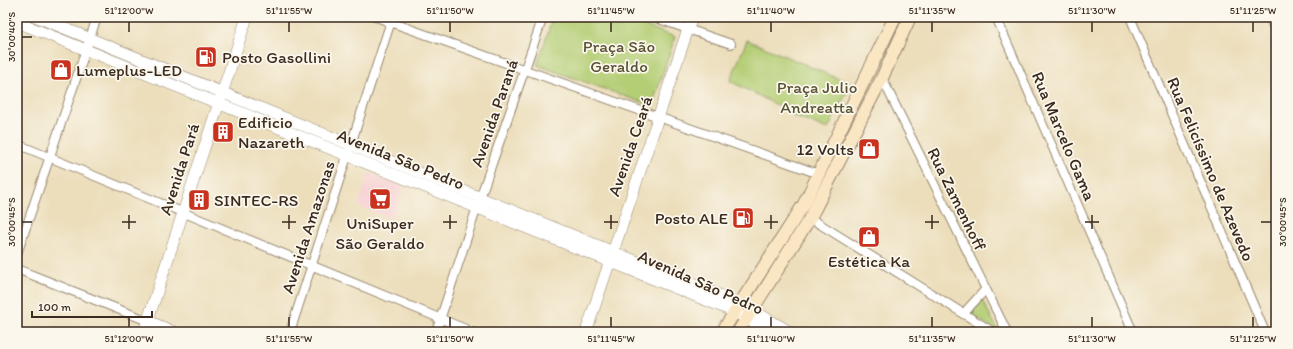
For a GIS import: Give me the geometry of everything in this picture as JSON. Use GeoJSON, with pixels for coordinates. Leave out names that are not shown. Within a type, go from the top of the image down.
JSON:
{"type":"FeatureCollection","features":[{"type":"Feature","properties":{"kind":"main road"},"geometry":{"type":"LineString","coordinates":[[722,332],[804,204],[895,17]]}},
{"type":"Feature","properties":{"kind":"main road"},"geometry":{"type":"LineString","coordinates":[[738,332],[810,218],[882,78],[910,17]]}},
{"type":"Feature","properties":{"kind":"street","name":"Avenida São Pedro"},"geometry":{"type":"LineString","coordinates":[[37,17],[90,39],[220,98],[738,308],[790,332]]}},
{"type":"Feature","properties":{"kind":"street"},"geometry":{"type":"LineString","coordinates":[[17,254],[97,17]]}},
{"type":"Feature","properties":{"kind":"street","name":"Avenida Pará"},"geometry":{"type":"LineString","coordinates":[[146,327],[247,17]]}},
{"type":"Feature","properties":{"kind":"street"},"geometry":{"type":"LineString","coordinates":[[376,17],[391,20],[525,70],[819,174]]}},
{"type":"Feature","properties":{"kind":"street","name":"Avenida Paraná"},"geometry":{"type":"LineString","coordinates":[[436,332],[478,203],[543,17]]}},
{"type":"Feature","properties":{"kind":"street"},"geometry":{"type":"LineString","coordinates":[[653,17],[731,44]]}},
{"type":"Feature","properties":{"kind":"street","name":"Avenida Ceará"},"geometry":{"type":"LineString","coordinates":[[586,332],[692,17]]}},
{"type":"Feature","properties":{"kind":"street","name":"Rua Marcelo Gama"},"geometry":{"type":"LineString","coordinates":[[996,17],[1133,332]]}},
{"type":"Feature","properties":{"kind":"street","name":"Rua Felicíssimo de Azevedo"},"geometry":{"type":"LineString","coordinates":[[1130,17],[1265,332]]}},
{"type":"Feature","properties":{"kind":"street"},"geometry":{"type":"LineString","coordinates":[[1269,17],[1276,32]]}},
{"type":"Feature","properties":{"kind":"street","name":"Avenida Amazonas"},"geometry":{"type":"LineString","coordinates":[[290,332],[391,20]]}},
{"type":"Feature","properties":{"kind":"street","name":"Avenida São Pedro"},"geometry":{"type":"LineString","coordinates":[[17,22],[86,50],[220,98]]}},
{"type":"Feature","properties":{"kind":"street","name":"Rua Zamenhoff"},"geometry":{"type":"LineString","coordinates":[[882,78],[1007,332]]}},
{"type":"Feature","properties":{"kind":"street"},"geometry":{"type":"LineString","coordinates":[[17,144],[473,332]]}},
{"type":"Feature","properties":{"kind":"street"},"geometry":{"type":"LineString","coordinates":[[810,218],[993,332]]}},
{"type":"Feature","properties":{"kind":"street"},"geometry":{"type":"LineString","coordinates":[[17,269],[146,327],[174,332]]}},
{"type":"Feature","properties":{"kind":"street"},"geometry":{"type":"LineString","coordinates":[[963,314],[985,290]]}},
{"type":"Feature","properties":{"kind":"street","name":"Avenida São Pedro"},"geometry":{"type":"LineString","coordinates":[[749,314],[770,332]]}},
{"type":"Feature","properties":{"kind":"shaded area","name":"UniSuper São Geraldo"},"geometry":{"type":"Polygon","coordinates":[[[369,173],[404,186],[392,218],[358,206],[369,173]]]}},
{"type":"Feature","properties":{"kind":"green space","name":"Praça São Geraldo"},"geometry":{"type":"Polygon","coordinates":[[[553,17],[621,17],[675,37],[652,106],[537,65],[553,17]]]}},
{"type":"Feature","properties":{"kind":"green space","name":"Praça Julio Andreatta"},"geometry":{"type":"Polygon","coordinates":[[[747,40],[851,84],[828,129],[792,116],[795,109],[784,103],[781,107],[730,81],[747,40]]]}},
{"type":"Feature","properties":{"kind":"green space"},"geometry":{"type":"Polygon","coordinates":[[[982,300],[999,332],[969,313],[982,300]]]}},
{"type":"Feature","properties":{"kind":"place","name":"Posto Gasollini"},"geometry":{"type":"Point","coordinates":[206,57]}},
{"type":"Feature","properties":{"kind":"place","name":"Lumeplus-LED"},"geometry":{"type":"Point","coordinates":[61,70]}},
{"type":"Feature","properties":{"kind":"place","name":"Edificio Nazareth"},"geometry":{"type":"Point","coordinates":[223,132]}},
{"type":"Feature","properties":{"kind":"place","name":"12 Volts"},"geometry":{"type":"Point","coordinates":[869,149]}},
{"type":"Feature","properties":{"kind":"place","name":"UniSuper São Geraldo"},"geometry":{"type":"Point","coordinates":[380,199]}},
{"type":"Feature","properties":{"kind":"place","name":"SINTEC-RS"},"geometry":{"type":"Point","coordinates":[199,200]}},
{"type":"Feature","properties":{"kind":"place","name":"Posto ALE"},"geometry":{"type":"Point","coordinates":[743,218]}},
{"type":"Feature","properties":{"kind":"place","name":"Estética Ka"},"geometry":{"type":"Point","coordinates":[869,237]}}]}
